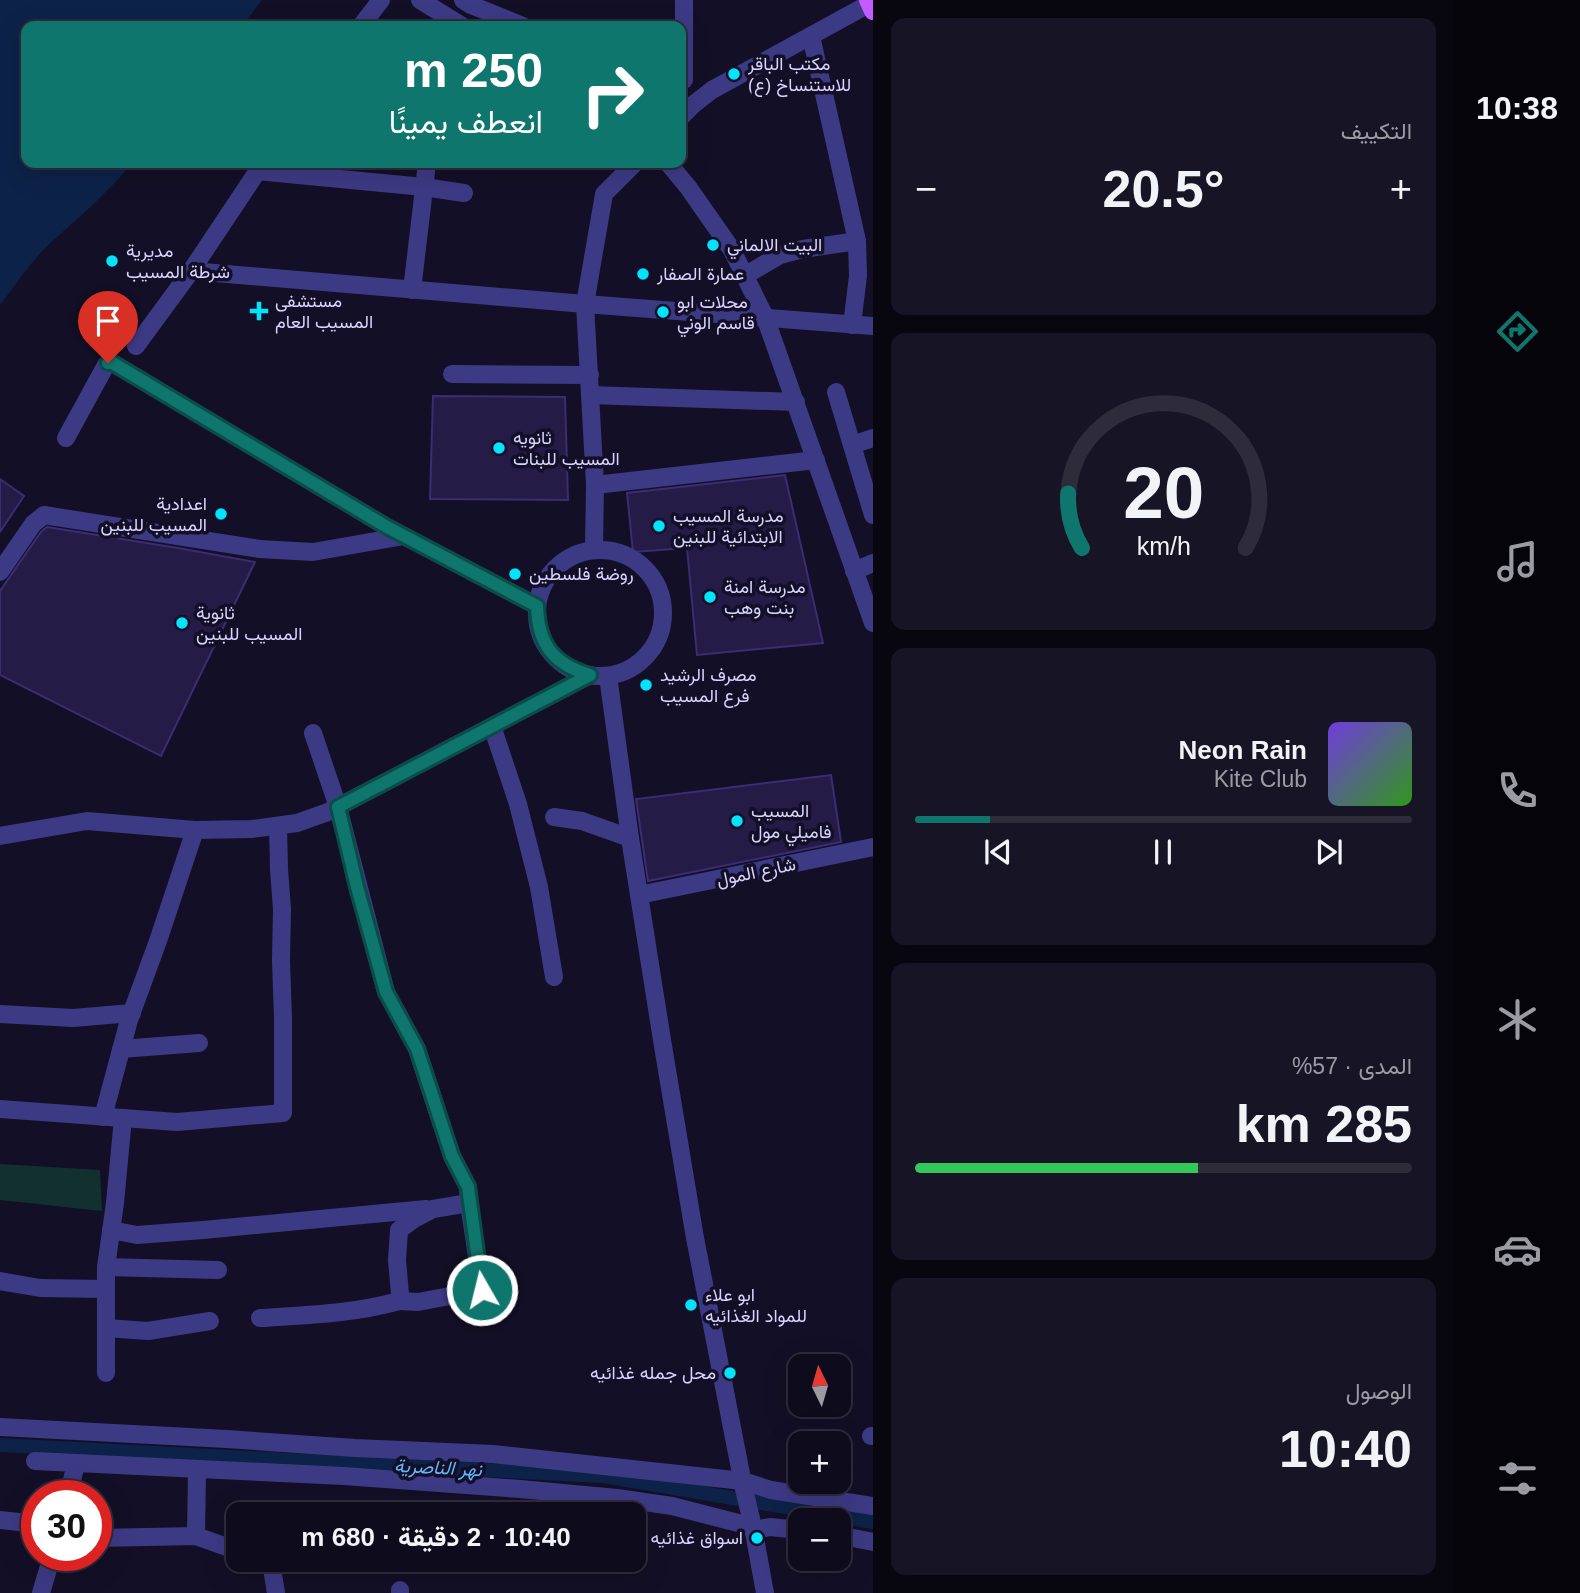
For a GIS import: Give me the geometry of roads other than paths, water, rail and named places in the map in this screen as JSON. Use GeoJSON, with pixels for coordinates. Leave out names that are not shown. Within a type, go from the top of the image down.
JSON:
{"type":"FeatureCollection","features":[{"type":"Feature","properties":{"kind":"street"},"geometry":{"type":"LineString","coordinates":[[365,21],[381,0]]}},
{"type":"Feature","properties":{"kind":"street"},"geometry":{"type":"LineString","coordinates":[[419,0],[454,21]]}},
{"type":"Feature","properties":{"kind":"street"},"geometry":{"type":"LineString","coordinates":[[463,0],[511,21]]}},
{"type":"Feature","properties":{"kind":"street"},"geometry":{"type":"LineString","coordinates":[[683,21],[684,0]]}},
{"type":"Feature","properties":{"kind":"street"},"geometry":{"type":"LineString","coordinates":[[686,112],[712,90],[870,5]]}},
{"type":"Feature","properties":{"kind":"street"},"geometry":{"type":"LineString","coordinates":[[811,36],[856,233],[858,276],[852,325]]}},
{"type":"Feature","properties":{"kind":"street"},"geometry":{"type":"LineString","coordinates":[[686,80],[712,90]]}},
{"type":"Feature","properties":{"kind":"street"},"geometry":{"type":"LineString","coordinates":[[136,346],[191,271],[259,168]]}},
{"type":"Feature","properties":{"kind":"street"},"geometry":{"type":"LineString","coordinates":[[268,168],[464,193]]}},
{"type":"Feature","properties":{"kind":"street"},"geometry":{"type":"LineString","coordinates":[[412,290],[426,168]]}},
{"type":"Feature","properties":{"kind":"street"},"geometry":{"type":"LineString","coordinates":[[594,550],[595,485],[585,304],[604,194],[630,168]]}},
{"type":"Feature","properties":{"kind":"street"},"geometry":{"type":"LineString","coordinates":[[672,168],[732,250],[765,317],[873,623]]}},
{"type":"Feature","properties":{"kind":"street"},"geometry":{"type":"LineString","coordinates":[[746,275],[780,255],[856,233],[873,222]]}},
{"type":"Feature","properties":{"kind":"street"},"geometry":{"type":"LineString","coordinates":[[191,271],[873,326]]}},
{"type":"Feature","properties":{"kind":"street"},"geometry":{"type":"LineString","coordinates":[[66,438],[106,365],[111,362],[404,536],[537,606]]}},
{"type":"Feature","properties":{"kind":"street"},"geometry":{"type":"LineString","coordinates":[[452,374],[590,375]]}},
{"type":"Feature","properties":{"kind":"street"},"geometry":{"type":"LineString","coordinates":[[836,392],[873,515]]}},
{"type":"Feature","properties":{"kind":"street"},"geometry":{"type":"LineString","coordinates":[[590,395],[796,402]]}},
{"type":"Feature","properties":{"kind":"street"},"geometry":{"type":"LineString","coordinates":[[852,445],[873,438]]}},
{"type":"Feature","properties":{"kind":"street"},"geometry":{"type":"LineString","coordinates":[[595,485],[816,460]]}},
{"type":"Feature","properties":{"kind":"street"},"geometry":{"type":"LineString","coordinates":[[0,572],[33,524],[44,515],[260,549],[313,552],[404,536]]}},
{"type":"Feature","properties":{"kind":"street"},"geometry":{"type":"LineString","coordinates":[[594,550],[616,551],[636,560],[652,576],[662,595],[664,617],[659,638],[647,656],[629,669],[608,676],[590,675],[561,662],[541,638],[537,622],[541,589],[550,574],[562,562],[577,553],[594,550]]}},
{"type":"Feature","properties":{"kind":"street"},"geometry":{"type":"LineString","coordinates":[[854,571],[873,563]]}},
{"type":"Feature","properties":{"kind":"street"},"geometry":{"type":"LineString","coordinates":[[0,836],[86,821],[195,830],[252,829],[297,823],[338,807],[590,675]]}},
{"type":"Feature","properties":{"kind":"street"},"geometry":{"type":"LineString","coordinates":[[608,676],[630,838],[695,1238],[765,1593]]}},
{"type":"Feature","properties":{"kind":"street"},"geometry":{"type":"LineString","coordinates":[[492,726],[518,804],[539,887],[554,977]]}},
{"type":"Feature","properties":{"kind":"street"},"geometry":{"type":"LineString","coordinates":[[260,1318],[342,1313],[399,1301],[418,1302],[482,1290],[468,1187],[452,1156],[417,1049],[386,992],[338,807],[313,733]]}},
{"type":"Feature","properties":{"kind":"street"},"geometry":{"type":"LineString","coordinates":[[554,817],[582,821],[630,838]]}},
{"type":"Feature","properties":{"kind":"street"},"geometry":{"type":"LineString","coordinates":[[0,1109],[177,1122],[283,1113],[282,909],[278,826]]}},
{"type":"Feature","properties":{"kind":"street"},"geometry":{"type":"LineString","coordinates":[[103,1117],[132,1013],[195,830]]}},
{"type":"Feature","properties":{"kind":"street","name":"شارع المول"},"geometry":{"type":"LineString","coordinates":[[639,895],[873,847]]}},
{"type":"Feature","properties":{"kind":"street"},"geometry":{"type":"LineString","coordinates":[[0,1014],[73,1018],[132,1013]]}},
{"type":"Feature","properties":{"kind":"street"},"geometry":{"type":"LineString","coordinates":[[121,1049],[199,1043]]}},
{"type":"Feature","properties":{"kind":"street"},"geometry":{"type":"LineString","coordinates":[[106,1373],[106,1267],[124,1118]]}},
{"type":"Feature","properties":{"kind":"street"},"geometry":{"type":"LineString","coordinates":[[111,1230],[137,1234],[203,1230],[433,1209],[469,1203]]}},
{"type":"Feature","properties":{"kind":"street"},"geometry":{"type":"LineString","coordinates":[[399,1301],[399,1230],[433,1209]]}},
{"type":"Feature","properties":{"kind":"street"},"geometry":{"type":"LineString","coordinates":[[106,1267],[218,1270]]}},
{"type":"Feature","properties":{"kind":"street"},"geometry":{"type":"LineString","coordinates":[[0,1281],[40,1288],[106,1289]]}},
{"type":"Feature","properties":{"kind":"street"},"geometry":{"type":"LineString","coordinates":[[106,1328],[148,1331],[210,1321]]}},
{"type":"Feature","properties":{"kind":"street"},"geometry":{"type":"LineString","coordinates":[[0,1427],[493,1454],[744,1485],[873,1506]]}},
{"type":"Feature","properties":{"kind":"street"},"geometry":{"type":"LineString","coordinates":[[35,1461],[344,1476],[520,1489],[673,1506],[754,1528],[788,1529]]}},
{"type":"Feature","properties":{"kind":"street"},"geometry":{"type":"LineString","coordinates":[[72,1480],[76,1464]]}},
{"type":"Feature","properties":{"kind":"street"},"geometry":{"type":"LineString","coordinates":[[196,1535],[197,1470]]}},
{"type":"Feature","properties":{"kind":"street"},"geometry":{"type":"LineString","coordinates":[[0,1520],[21,1522]]}},
{"type":"Feature","properties":{"kind":"street"},"geometry":{"type":"LineString","coordinates":[[112,1538],[196,1535],[226,1546]]}},
{"type":"Feature","properties":{"kind":"street"},"geometry":{"type":"LineString","coordinates":[[851,1538],[873,1542]]}},
{"type":"Feature","properties":{"kind":"street"},"geometry":{"type":"LineString","coordinates":[[41,1593],[48,1571]]}},
{"type":"Feature","properties":{"kind":"street"},"geometry":{"type":"LineString","coordinates":[[270,1572],[276,1593]]}},
{"type":"Feature","properties":{"kind":"water"},"geometry":{"type":"Polygon","coordinates":[[[0,0],[262,0],[246,21],[21,21],[21,168],[127,168],[102,196],[47,246],[0,305],[0,0]]]}},
{"type":"Feature","properties":{"kind":"waterway","name":"نهر الناصرية"},"geometry":{"type":"LineString","coordinates":[[0,1445],[603,1476],[873,1522]]}},
{"type":"Feature","properties":{"kind":"place","name":"مكتب الباقر (ع) للاستنساخ"},"geometry":{"type":"Point","coordinates":[734,74]}},
{"type":"Feature","properties":{"kind":"place","name":"البيت الالماني"},"geometry":{"type":"Point","coordinates":[713,245]}},
{"type":"Feature","properties":{"kind":"place","name":"مديرية شرطة المسيب"},"geometry":{"type":"Point","coordinates":[112,261]}},
{"type":"Feature","properties":{"kind":"place","name":"عمارة الصفار"},"geometry":{"type":"Point","coordinates":[643,274]}},
{"type":"Feature","properties":{"kind":"place","name":"مستشفى المسيب العام"},"geometry":{"type":"Point","coordinates":[259,311]}},
{"type":"Feature","properties":{"kind":"place","name":"محلات ابو قاسم الوني"},"geometry":{"type":"Point","coordinates":[663,312]}},
{"type":"Feature","properties":{"kind":"place","name":"ثانويه المسيب للبنات"},"geometry":{"type":"Point","coordinates":[499,448]}},
{"type":"Feature","properties":{"kind":"place","name":"اعدادية المسيب للبنين"},"geometry":{"type":"Point","coordinates":[221,514]}},
{"type":"Feature","properties":{"kind":"place","name":"مدرسة المسيب الابتدائية للبنين"},"geometry":{"type":"Point","coordinates":[659,526]}},
{"type":"Feature","properties":{"kind":"place","name":"روضة فلسطين"},"geometry":{"type":"Point","coordinates":[515,574]}},
{"type":"Feature","properties":{"kind":"place","name":"مدرسة امنة بنت وهب"},"geometry":{"type":"Point","coordinates":[710,597]}},
{"type":"Feature","properties":{"kind":"place","name":"ثانوية المسيب للبنين"},"geometry":{"type":"Point","coordinates":[182,623]}},
{"type":"Feature","properties":{"kind":"place","name":"مصرف الرشيد فرع المسيب"},"geometry":{"type":"Point","coordinates":[646,685]}},
{"type":"Feature","properties":{"kind":"place","name":"المسيب فاميلي مول"},"geometry":{"type":"Point","coordinates":[737,821]}},
{"type":"Feature","properties":{"kind":"place","name":"ابو علاء للمواد الغذائيه"},"geometry":{"type":"Point","coordinates":[691,1305]}},
{"type":"Feature","properties":{"kind":"place","name":"محل جمله غذائيه"},"geometry":{"type":"Point","coordinates":[730,1373]}},
{"type":"Feature","properties":{"kind":"place","name":"اسواق غذائيه"},"geometry":{"type":"Point","coordinates":[757,1538]}}]}
